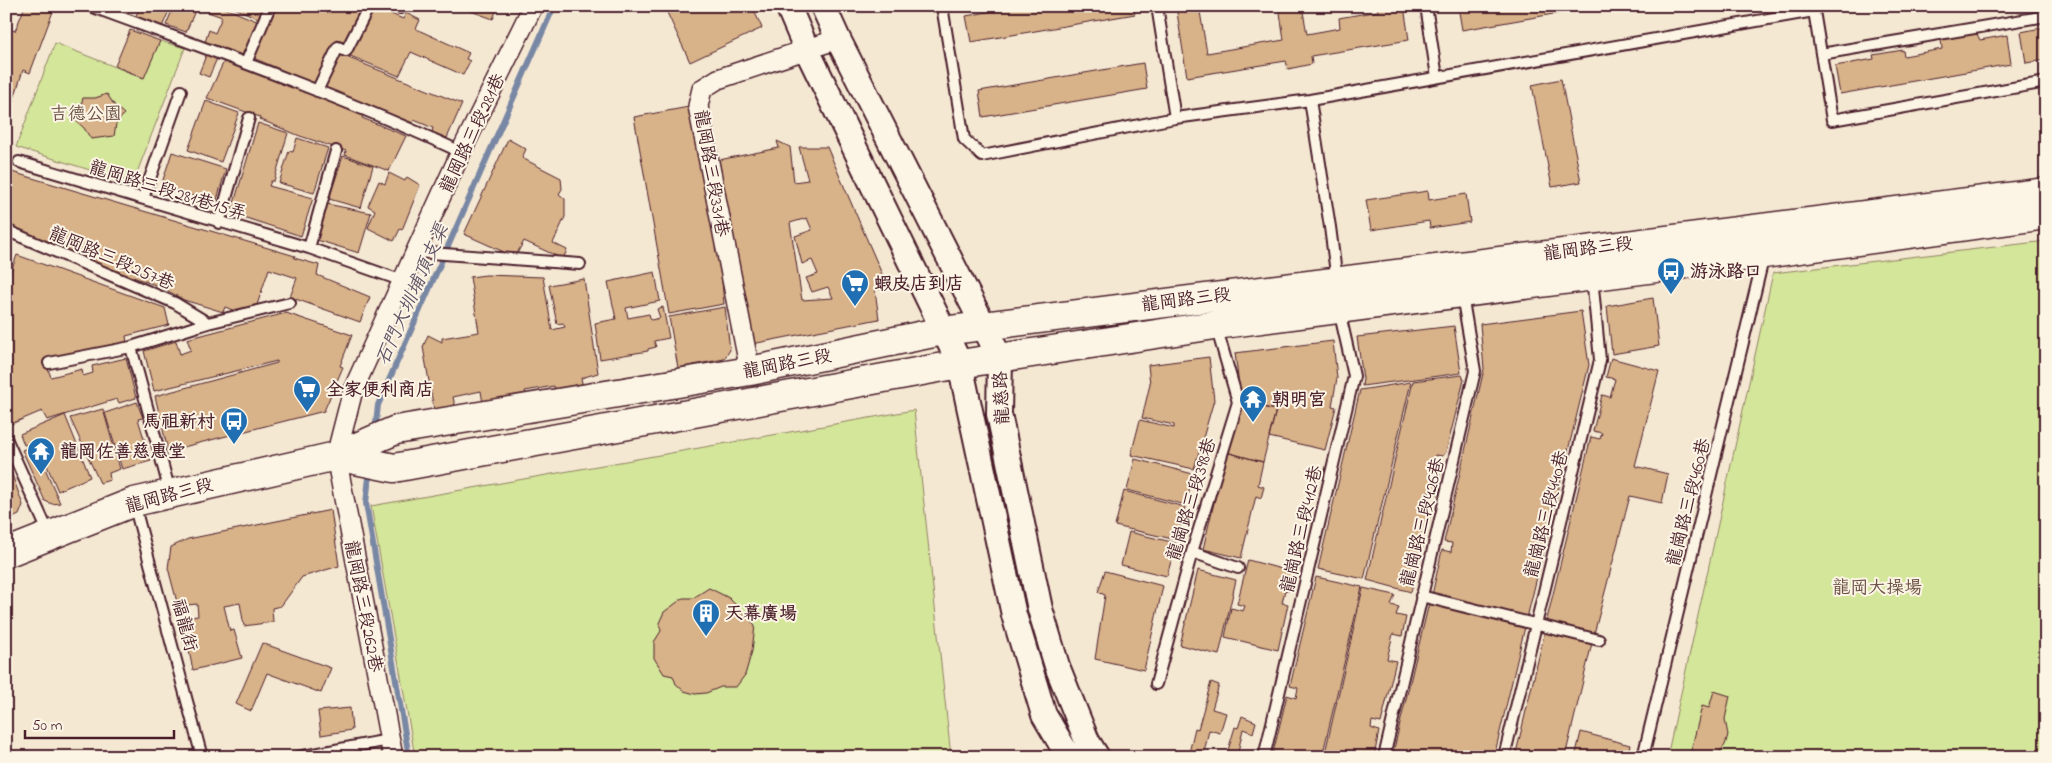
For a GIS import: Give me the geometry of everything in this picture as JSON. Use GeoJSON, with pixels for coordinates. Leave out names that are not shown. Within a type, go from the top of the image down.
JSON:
{"type":"FeatureCollection","features":[{"type":"Feature","properties":{"kind":"main road","name":"龍岡路三段"},"geometry":{"type":"LineString","coordinates":[[336,456],[394,468],[960,364],[1215,325],[1338,294],[1462,294],[1591,276],[1764,240],[2046,192]]}},
{"type":"Feature","properties":{"kind":"main road","name":"龍岡路三段"},"geometry":{"type":"LineString","coordinates":[[6,553],[134,502],[170,492],[336,456],[396,430],[750,371],[943,331],[981,325],[1338,294],[1764,240],[2046,215]]}},
{"type":"Feature","properties":{"kind":"street","name":"龍岡路三段281巷"},"geometry":{"type":"LineString","coordinates":[[336,456],[353,390],[461,152],[533,6]]}},
{"type":"Feature","properties":{"kind":"street","name":"龍慈路"},"geometry":{"type":"LineString","coordinates":[[788,6],[806,48],[960,364],[1014,615],[1044,714],[1069,757]]}},
{"type":"Feature","properties":{"kind":"street","name":"龍慈路"},"geometry":{"type":"LineString","coordinates":[[823,6],[981,325],[1000,358],[999,414],[1040,609],[1057,666],[1087,742],[1097,757]]}},
{"type":"Feature","properties":{"kind":"street","name":"龍岡路三段331巷"},"geometry":{"type":"LineString","coordinates":[[750,371],[698,106],[702,90],[718,78],[838,39]]}},
{"type":"Feature","properties":{"kind":"street","name":"龍岡路三段262巷"},"geometry":{"type":"LineString","coordinates":[[336,456],[391,748]]}},
{"type":"Feature","properties":{"kind":"lane"},"geometry":{"type":"LineString","coordinates":[[90,6],[317,90],[461,152]]}},
{"type":"Feature","properties":{"kind":"lane"},"geometry":{"type":"LineString","coordinates":[[246,63],[270,6]]}},
{"type":"Feature","properties":{"kind":"lane"},"geometry":{"type":"LineString","coordinates":[[317,90],[338,47],[346,51],[369,6]]}},
{"type":"Feature","properties":{"kind":"lane"},"geometry":{"type":"LineString","coordinates":[[942,6],[964,139],[982,156],[1175,118],[1310,100],[1814,9],[1832,120],[2046,82]]}},
{"type":"Feature","properties":{"kind":"lane"},"geometry":{"type":"LineString","coordinates":[[1157,6],[1175,118]]}},
{"type":"Feature","properties":{"kind":"lane"},"geometry":{"type":"LineString","coordinates":[[1426,6],[1437,77]]}},
{"type":"Feature","properties":{"kind":"lane"},"geometry":{"type":"LineString","coordinates":[[1821,54],[2046,16]]}},
{"type":"Feature","properties":{"kind":"lane"},"geometry":{"type":"LineString","coordinates":[[143,198],[181,91]]}},
{"type":"Feature","properties":{"kind":"lane","name":"龍崗路三段412巷"},"geometry":{"type":"LineString","coordinates":[[1264,757],[1354,376],[1338,294],[1310,100]]}},
{"type":"Feature","properties":{"kind":"lane"},"geometry":{"type":"LineString","coordinates":[[219,223],[249,118]]}},
{"type":"Feature","properties":{"kind":"lane"},"geometry":{"type":"LineString","coordinates":[[309,248],[336,152]]}},
{"type":"Feature","properties":{"kind":"lane","name":"龍岡路三段281巷15弄"},"geometry":{"type":"LineString","coordinates":[[18,162],[143,198],[219,223],[309,248],[403,281]]}},
{"type":"Feature","properties":{"kind":"lane","name":"龍岡路三段257巷"},"geometry":{"type":"LineString","coordinates":[[6,239],[8,231],[175,303],[208,323]]}},
{"type":"Feature","properties":{"kind":"lane","name":"龍崗路三段460巷"},"geometry":{"type":"LineString","coordinates":[[1643,757],[1764,240]]}},
{"type":"Feature","properties":{"kind":"lane"},"geometry":{"type":"LineString","coordinates":[[417,252],[580,264]]}},
{"type":"Feature","properties":{"kind":"lane","name":"龍崗路三段440巷"},"geometry":{"type":"LineString","coordinates":[[1504,757],[1600,360],[1591,276]]}},
{"type":"Feature","properties":{"kind":"lane","name":"龍崗路三段426巷"},"geometry":{"type":"LineString","coordinates":[[1384,757],[1475,371],[1462,294]]}},
{"type":"Feature","properties":{"kind":"lane"},"geometry":{"type":"LineString","coordinates":[[49,363],[132,347],[208,323],[290,303]]}},
{"type":"Feature","properties":{"kind":"lane","name":"龍崗路三段398巷"},"geometry":{"type":"LineString","coordinates":[[1156,684],[1192,552],[1238,402],[1215,325]]}},
{"type":"Feature","properties":{"kind":"lane"},"geometry":{"type":"LineString","coordinates":[[132,347],[170,492]]}},
{"type":"Feature","properties":{"kind":"lane"},"geometry":{"type":"LineString","coordinates":[[6,438],[50,536]]}},
{"type":"Feature","properties":{"kind":"lane","name":"福龍街"},"geometry":{"type":"LineString","coordinates":[[134,502],[202,757]]}},
{"type":"Feature","properties":{"kind":"lane"},"geometry":{"type":"LineString","coordinates":[[1192,552],[1238,568]]}},
{"type":"Feature","properties":{"kind":"lane"},"geometry":{"type":"LineString","coordinates":[[1421,596],[1599,640]]}},
{"type":"Feature","properties":{"kind":"lane"},"geometry":{"type":"LineString","coordinates":[[298,757],[391,748]]}},
{"type":"Feature","properties":{"kind":"green space","name":"吉德公園"},"geometry":{"type":"Polygon","coordinates":[[[160,41],[185,48],[136,175],[122,180],[16,147],[55,43],[143,78],[160,41]]]}},
{"type":"Feature","properties":{"kind":"green space","name":"龍岡大操場"},"geometry":{"type":"Polygon","coordinates":[[[2046,241],[2046,757],[1667,757],[1773,273],[2046,241]]]}},
{"type":"Feature","properties":{"kind":"green space"},"geometry":{"type":"Polygon","coordinates":[[[914,410],[951,757],[415,757],[371,506],[914,410]]]}},
{"type":"Feature","properties":{"kind":"building"},"geometry":{"type":"Polygon","coordinates":[[[25,6],[55,6],[30,73],[23,70],[13,102],[6,100],[6,28],[15,31],[25,6]]]}},
{"type":"Feature","properties":{"kind":"building"},"geometry":{"type":"Polygon","coordinates":[[[140,6],[171,6],[162,27],[136,16],[140,6]]]}},
{"type":"Feature","properties":{"kind":"building"},"geometry":{"type":"Polygon","coordinates":[[[174,6],[197,6],[186,32],[166,25],[174,6]]]}},
{"type":"Feature","properties":{"kind":"building"},"geometry":{"type":"Polygon","coordinates":[[[211,6],[220,6],[259,22],[242,55],[205,42],[209,30],[215,33],[222,17],[208,12],[211,6]]]}},
{"type":"Feature","properties":{"kind":"building"},"geometry":{"type":"Polygon","coordinates":[[[230,6],[266,6],[260,19],[230,6]]]}},
{"type":"Feature","properties":{"kind":"building"},"geometry":{"type":"Polygon","coordinates":[[[275,6],[362,6],[346,43],[337,40],[316,84],[253,58],[275,6]]]}},
{"type":"Feature","properties":{"kind":"building"},"geometry":{"type":"Polygon","coordinates":[[[457,6],[498,6],[493,19],[457,6]]]}},
{"type":"Feature","properties":{"kind":"building"},"geometry":{"type":"Polygon","coordinates":[[[664,6],[752,6],[762,28],[690,62],[664,6]]]}},
{"type":"Feature","properties":{"kind":"building"},"geometry":{"type":"Polygon","coordinates":[[[1020,6],[1133,6],[1135,14],[971,42],[966,16],[1020,6]]]}},
{"type":"Feature","properties":{"kind":"building"},"geometry":{"type":"Polygon","coordinates":[[[1176,6],[1199,6],[1207,53],[1284,40],[1279,6],[1302,6],[1307,34],[1340,28],[1339,18],[1378,11],[1377,6],[1404,6],[1409,40],[1311,56],[1312,64],[1288,69],[1286,61],[1187,77],[1176,6]]]}},
{"type":"Feature","properties":{"kind":"building"},"geometry":{"type":"Polygon","coordinates":[[[1458,6],[1599,6],[1462,30],[1458,6]]]}},
{"type":"Feature","properties":{"kind":"building"},"geometry":{"type":"Polygon","coordinates":[[[375,7],[403,19],[406,13],[420,20],[416,29],[469,53],[466,59],[470,61],[463,75],[411,52],[399,76],[348,55],[364,21],[367,22],[375,7]]]}},
{"type":"Feature","properties":{"kind":"building"},"geometry":{"type":"Polygon","coordinates":[[[2046,27],[2046,60],[2026,63],[2021,32],[2046,27]]]}},
{"type":"Feature","properties":{"kind":"building"},"geometry":{"type":"Polygon","coordinates":[[[130,30],[160,41],[144,78],[115,66],[130,30]]]}},
{"type":"Feature","properties":{"kind":"building"},"geometry":{"type":"Polygon","coordinates":[[[1977,34],[1980,40],[2007,35],[2011,64],[1840,94],[1835,66],[1874,59],[1873,55],[1903,50],[1904,56],[1942,49],[1941,39],[1977,34]]]}},
{"type":"Feature","properties":{"kind":"building"},"geometry":{"type":"Polygon","coordinates":[[[207,53],[218,56],[209,77],[199,73],[207,53]]]}},
{"type":"Feature","properties":{"kind":"building"},"geometry":{"type":"Polygon","coordinates":[[[339,54],[462,104],[447,138],[432,132],[433,128],[414,120],[413,123],[323,88],[339,54]]]}},
{"type":"Feature","properties":{"kind":"building"},"geometry":{"type":"Polygon","coordinates":[[[225,59],[363,115],[362,118],[406,136],[389,171],[345,155],[346,151],[300,136],[259,119],[260,117],[207,98],[225,59]]]}},
{"type":"Feature","properties":{"kind":"building"},"geometry":{"type":"Polygon","coordinates":[[[1143,63],[1147,89],[983,117],[979,91],[1143,63]]]}},
{"type":"Feature","properties":{"kind":"building"},"geometry":{"type":"Polygon","coordinates":[[[1561,79],[1581,182],[1552,187],[1532,85],[1561,79]]]}},
{"type":"Feature","properties":{"kind":"building"},"geometry":{"type":"Polygon","coordinates":[[[107,94],[115,106],[124,114],[116,124],[114,136],[91,139],[84,128],[74,119],[80,109],[83,98],[95,98],[107,94]]]}},
{"type":"Feature","properties":{"kind":"building"},"geometry":{"type":"Polygon","coordinates":[[[206,101],[239,113],[221,162],[188,150],[206,101]]]}},
{"type":"Feature","properties":{"kind":"building"},"geometry":{"type":"Polygon","coordinates":[[[6,104],[13,106],[6,129],[6,104]]]}},
{"type":"Feature","properties":{"kind":"building"},"geometry":{"type":"Polygon","coordinates":[[[689,107],[722,281],[724,304],[669,314],[634,117],[689,107]]]}},
{"type":"Feature","properties":{"kind":"building"},"geometry":{"type":"Polygon","coordinates":[[[258,123],[288,133],[274,181],[271,181],[269,186],[313,198],[301,236],[231,213],[258,123]]]}},
{"type":"Feature","properties":{"kind":"building"},"geometry":{"type":"Polygon","coordinates":[[[297,138],[328,148],[314,193],[279,183],[289,151],[293,152],[297,138]]]}},
{"type":"Feature","properties":{"kind":"building"},"geometry":{"type":"Polygon","coordinates":[[[508,139],[526,149],[522,158],[561,178],[562,189],[559,194],[565,199],[565,217],[553,243],[567,250],[563,259],[524,241],[515,257],[464,234],[508,139]]]}},
{"type":"Feature","properties":{"kind":"building"},"geometry":{"type":"Polygon","coordinates":[[[777,141],[790,147],[794,182],[808,180],[799,147],[827,147],[888,288],[875,290],[879,319],[752,344],[719,160],[779,148],[777,141]],[[807,218],[790,223],[802,300],[833,298],[828,287],[812,292],[806,278],[818,274],[812,260],[802,264],[795,236],[812,230],[807,218]]]}},
{"type":"Feature","properties":{"kind":"building"},"geometry":{"type":"Polygon","coordinates":[[[172,152],[226,169],[216,203],[161,186],[172,152]]]}},
{"type":"Feature","properties":{"kind":"building"},"geometry":{"type":"Polygon","coordinates":[[[343,156],[373,166],[361,208],[329,199],[343,156]]]}},
{"type":"Feature","properties":{"kind":"building"},"geometry":{"type":"Polygon","coordinates":[[[12,172],[295,256],[294,258],[319,265],[317,275],[370,297],[360,322],[290,297],[297,278],[269,269],[257,305],[235,311],[225,307],[223,312],[184,300],[161,287],[12,234],[14,226],[6,223],[6,195],[12,172]]]}},
{"type":"Feature","properties":{"kind":"building"},"geometry":{"type":"Polygon","coordinates":[[[389,173],[405,181],[407,177],[420,185],[402,230],[400,229],[394,241],[368,228],[375,210],[368,206],[379,181],[385,184],[389,173]]]}},
{"type":"Feature","properties":{"kind":"building"},"geometry":{"type":"Polygon","coordinates":[[[1428,191],[1429,200],[1466,194],[1470,222],[1430,228],[1429,221],[1371,230],[1366,200],[1428,191]]]}},
{"type":"Feature","properties":{"kind":"building"},"geometry":{"type":"Polygon","coordinates":[[[327,204],[371,213],[359,253],[317,240],[327,204]]]}},
{"type":"Feature","properties":{"kind":"building"},"geometry":{"type":"Polygon","coordinates":[[[17,255],[165,308],[169,325],[126,336],[127,343],[46,364],[51,377],[82,369],[83,376],[93,373],[92,366],[126,358],[136,398],[119,403],[117,399],[47,420],[42,411],[11,424],[6,412],[6,285],[17,255]]]}},
{"type":"Feature","properties":{"kind":"building"},"geometry":{"type":"Polygon","coordinates":[[[655,272],[660,301],[626,308],[628,318],[649,314],[651,320],[660,318],[657,309],[663,307],[669,338],[654,341],[656,347],[648,349],[648,351],[600,359],[595,323],[616,319],[608,282],[655,272]]]}},
{"type":"Feature","properties":{"kind":"building"},"geometry":{"type":"Polygon","coordinates":[[[486,275],[543,277],[552,330],[565,327],[563,323],[557,324],[549,285],[584,279],[598,373],[581,378],[583,387],[555,393],[554,386],[525,391],[526,395],[483,404],[481,391],[453,397],[455,406],[434,410],[423,347],[428,335],[442,342],[442,338],[479,332],[470,277],[486,275]]]}},
{"type":"Feature","properties":{"kind":"building"},"geometry":{"type":"Polygon","coordinates":[[[1653,298],[1659,346],[1612,354],[1607,306],[1653,298]]]}},
{"type":"Feature","properties":{"kind":"building"},"geometry":{"type":"Polygon","coordinates":[[[725,307],[730,350],[724,359],[678,368],[669,317],[725,307]]]}},
{"type":"Feature","properties":{"kind":"building"},"geometry":{"type":"Polygon","coordinates":[[[1581,311],[1589,365],[1527,618],[1432,595],[1442,550],[1451,552],[1452,543],[1444,542],[1484,369],[1480,324],[1581,311]]]}},
{"type":"Feature","properties":{"kind":"building"},"geometry":{"type":"Polygon","coordinates":[[[286,313],[352,335],[340,366],[343,367],[324,411],[168,451],[155,396],[277,363],[277,361],[154,391],[144,351],[176,341],[180,354],[191,350],[187,339],[286,313]]]}},
{"type":"Feature","properties":{"kind":"building"},"geometry":{"type":"Polygon","coordinates":[[[1454,326],[1461,373],[1362,386],[1363,379],[1357,337],[1454,326]]]}},
{"type":"Feature","properties":{"kind":"building"},"geometry":{"type":"Polygon","coordinates":[[[1333,341],[1337,378],[1332,406],[1336,407],[1325,450],[1269,437],[1276,410],[1241,402],[1235,353],[1333,341]]]}},
{"type":"Feature","properties":{"kind":"building"},"geometry":{"type":"Polygon","coordinates":[[[1209,357],[1214,400],[1194,469],[1131,455],[1140,420],[1174,428],[1174,425],[1142,418],[1150,384],[1148,365],[1209,357]]]}},
{"type":"Feature","properties":{"kind":"building"},"geometry":{"type":"Polygon","coordinates":[[[1611,358],[1659,371],[1635,466],[1668,474],[1662,503],[1630,496],[1594,634],[1546,623],[1591,437],[1600,439],[1602,433],[1593,431],[1602,395],[1610,397],[1615,379],[1606,377],[1611,358]]]}},
{"type":"Feature","properties":{"kind":"building"},"geometry":{"type":"Polygon","coordinates":[[[1462,375],[1464,380],[1446,452],[1443,456],[1435,455],[1433,466],[1441,468],[1436,494],[1427,492],[1425,501],[1433,503],[1411,592],[1367,580],[1413,381],[1462,375]]]}},
{"type":"Feature","properties":{"kind":"building"},"geometry":{"type":"Polygon","coordinates":[[[1411,382],[1364,579],[1318,569],[1360,390],[1411,382]]]}},
{"type":"Feature","properties":{"kind":"building"},"geometry":{"type":"Polygon","coordinates":[[[137,402],[143,418],[138,419],[151,461],[122,469],[105,413],[137,402]]]}},
{"type":"Feature","properties":{"kind":"building","name":"朝明宮"},"geometry":{"type":"Polygon","coordinates":[[[1238,402],[1276,410],[1263,462],[1226,452],[1238,402]]]}},
{"type":"Feature","properties":{"kind":"building"},"geometry":{"type":"Polygon","coordinates":[[[103,409],[120,469],[109,473],[110,480],[100,483],[70,418],[103,409]]]}},
{"type":"Feature","properties":{"kind":"building"},"geometry":{"type":"Polygon","coordinates":[[[65,415],[90,477],[58,491],[37,443],[24,445],[20,434],[65,415]]]}},
{"type":"Feature","properties":{"kind":"building","name":"龍岡佐善慈惠堂"},"geometry":{"type":"Polygon","coordinates":[[[35,445],[60,503],[52,504],[45,501],[22,450],[35,445]]]}},
{"type":"Feature","properties":{"kind":"building"},"geometry":{"type":"Polygon","coordinates":[[[1226,452],[1263,462],[1258,485],[1264,487],[1261,498],[1256,496],[1241,558],[1203,549],[1226,452]]]}},
{"type":"Feature","properties":{"kind":"building"},"geometry":{"type":"Polygon","coordinates":[[[1135,459],[1193,474],[1186,505],[1127,490],[1135,459]]]}},
{"type":"Feature","properties":{"kind":"building"},"geometry":{"type":"Polygon","coordinates":[[[10,469],[23,505],[19,515],[6,521],[6,471],[10,469]]]}},
{"type":"Feature","properties":{"kind":"building"},"geometry":{"type":"Polygon","coordinates":[[[1124,491],[1185,507],[1177,540],[1115,526],[1124,491]]]}},
{"type":"Feature","properties":{"kind":"building"},"geometry":{"type":"Polygon","coordinates":[[[331,510],[339,566],[302,577],[281,606],[272,608],[273,622],[244,626],[240,603],[224,606],[230,631],[234,630],[242,658],[193,670],[182,618],[198,616],[197,604],[178,606],[168,568],[171,547],[188,539],[331,510]]]}},
{"type":"Feature","properties":{"kind":"building"},"geometry":{"type":"Polygon","coordinates":[[[1129,532],[1176,543],[1167,576],[1121,565],[1129,532]]]}},
{"type":"Feature","properties":{"kind":"building"},"geometry":{"type":"Polygon","coordinates":[[[1248,560],[1293,572],[1289,591],[1285,590],[1282,603],[1288,604],[1278,650],[1225,637],[1231,608],[1243,611],[1245,606],[1237,604],[1248,560]]]}},
{"type":"Feature","properties":{"kind":"building"},"geometry":{"type":"Polygon","coordinates":[[[1198,570],[1236,580],[1219,655],[1180,645],[1198,570]]]}},
{"type":"Feature","properties":{"kind":"building"},"geometry":{"type":"Polygon","coordinates":[[[1105,571],[1163,586],[1144,670],[1095,659],[1105,595],[1098,592],[1105,571]]]}},
{"type":"Feature","properties":{"kind":"building"},"geometry":{"type":"Polygon","coordinates":[[[1316,577],[1362,587],[1322,757],[1272,757],[1287,695],[1296,698],[1298,688],[1290,686],[1316,577]]]}},
{"type":"Feature","properties":{"kind":"building","name":"天幕廣場"},"geometry":{"type":"Polygon","coordinates":[[[709,588],[729,598],[755,625],[752,651],[745,675],[736,687],[721,687],[706,693],[695,694],[684,691],[676,684],[673,676],[664,674],[654,658],[654,642],[661,631],[659,623],[664,612],[683,598],[693,598],[709,588]]]}},
{"type":"Feature","properties":{"kind":"building"},"geometry":{"type":"Polygon","coordinates":[[[1363,588],[1395,595],[1391,605],[1399,607],[1396,615],[1406,617],[1402,636],[1393,634],[1387,659],[1396,661],[1381,723],[1372,721],[1371,728],[1379,731],[1374,757],[1324,757],[1363,588]]]}},
{"type":"Feature","properties":{"kind":"building"},"geometry":{"type":"Polygon","coordinates":[[[1429,603],[1525,627],[1494,757],[1392,757],[1429,603]]]}},
{"type":"Feature","properties":{"kind":"building"},"geometry":{"type":"Polygon","coordinates":[[[1545,631],[1592,643],[1565,757],[1515,757],[1545,631]]]}},
{"type":"Feature","properties":{"kind":"building"},"geometry":{"type":"Polygon","coordinates":[[[262,643],[331,668],[321,693],[267,673],[251,711],[236,704],[262,643]]]}},
{"type":"Feature","properties":{"kind":"building"},"geometry":{"type":"Polygon","coordinates":[[[1211,682],[1219,685],[1212,709],[1226,713],[1220,733],[1209,730],[1203,757],[1188,757],[1195,728],[1198,729],[1211,682]]]}},
{"type":"Feature","properties":{"kind":"building"},"geometry":{"type":"Polygon","coordinates":[[[1714,691],[1730,696],[1725,719],[1728,735],[1725,745],[1716,757],[1701,757],[1701,754],[1691,751],[1702,706],[1709,708],[1714,691]]]}},
{"type":"Feature","properties":{"kind":"building"},"geometry":{"type":"Polygon","coordinates":[[[350,708],[352,730],[321,735],[318,711],[350,708]]]}},
{"type":"Feature","properties":{"kind":"building"},"geometry":{"type":"Polygon","coordinates":[[[1242,716],[1256,722],[1253,733],[1243,729],[1237,757],[1226,757],[1235,727],[1238,728],[1242,716]]]}},
{"type":"Feature","properties":{"kind":"building"},"geometry":{"type":"Polygon","coordinates":[[[1581,732],[1630,745],[1627,757],[1575,757],[1581,732]]]}},
{"type":"Feature","properties":{"kind":"waterway","name":"石門大圳埔頂支渠"},"geometry":{"type":"LineString","coordinates":[[375,432],[378,405],[554,6]]}},
{"type":"Feature","properties":{"kind":"waterway","name":"石門大圳埔頂支渠"},"geometry":{"type":"LineString","coordinates":[[370,469],[366,503],[409,757]]}},
{"type":"Feature","properties":{"kind":"place","name":"游泳路口"},"geometry":{"type":"Point","coordinates":[1671,295]}},
{"type":"Feature","properties":{"kind":"place","name":"蝦皮店到店"},"geometry":{"type":"Point","coordinates":[855,307]}},
{"type":"Feature","properties":{"kind":"place","name":"全家便利商店"},"geometry":{"type":"Point","coordinates":[307,413]}},
{"type":"Feature","properties":{"kind":"place","name":"朝明宮"},"geometry":{"type":"Point","coordinates":[1253,423]}},
{"type":"Feature","properties":{"kind":"place","name":"馬祖新村"},"geometry":{"type":"Point","coordinates":[234,445]}},
{"type":"Feature","properties":{"kind":"place","name":"龍岡佐善慈惠堂"},"geometry":{"type":"Point","coordinates":[41,475]}},
{"type":"Feature","properties":{"kind":"place","name":"天幕廣場"},"geometry":{"type":"Point","coordinates":[706,637]}}]}
